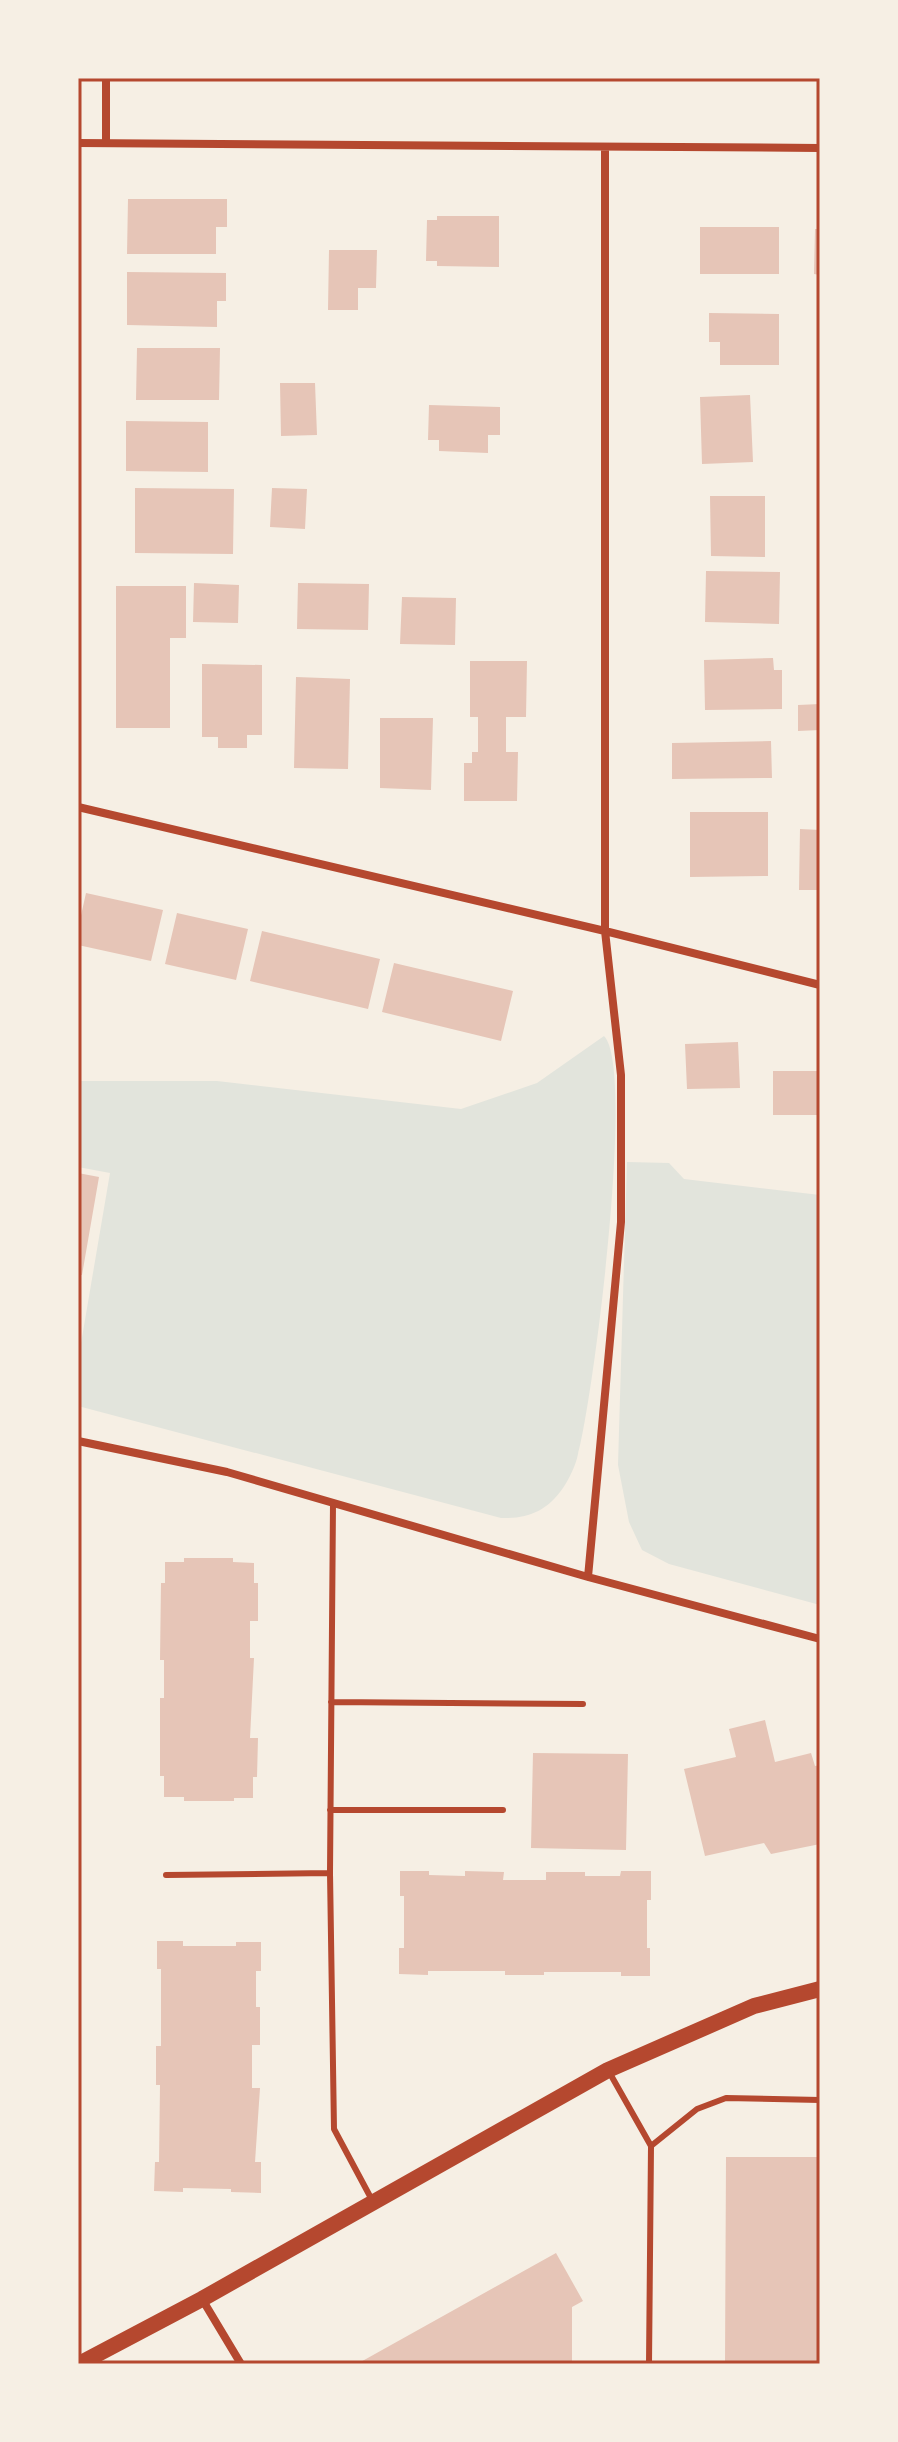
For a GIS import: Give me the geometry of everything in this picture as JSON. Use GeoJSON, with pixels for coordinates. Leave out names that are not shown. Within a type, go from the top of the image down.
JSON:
{"type":"FeatureCollection","features":[{"type":"Feature","properties":{"kind":"main road"},"geometry":{"type":"LineString","coordinates":[[79,2364],[202,2299],[608,2070],[754,2006],[820,1989]]}},
{"type":"Feature","properties":{"kind":"street"},"geometry":{"type":"LineString","coordinates":[[106,78],[106,143]]}},
{"type":"Feature","properties":{"kind":"street"},"geometry":{"type":"LineString","coordinates":[[78,143],[820,148]]}},
{"type":"Feature","properties":{"kind":"street"},"geometry":{"type":"LineString","coordinates":[[588,1577],[621,1222],[621,1075],[605,931],[605,148]]}},
{"type":"Feature","properties":{"kind":"street"},"geometry":{"type":"LineString","coordinates":[[78,807],[820,985]]}},
{"type":"Feature","properties":{"kind":"street"},"geometry":{"type":"LineString","coordinates":[[78,1441],[227,1472],[588,1577],[820,1639]]}},
{"type":"Feature","properties":{"kind":"street"},"geometry":{"type":"LineString","coordinates":[[202,2299],[241,2364]]}},
{"type":"Feature","properties":{"kind":"lane"},"geometry":{"type":"LineString","coordinates":[[333,1503],[330,1873],[334,2129],[373,2203]]}},
{"type":"Feature","properties":{"kind":"lane"},"geometry":{"type":"LineString","coordinates":[[331,1702],[583,1704]]}},
{"type":"Feature","properties":{"kind":"lane"},"geometry":{"type":"LineString","coordinates":[[330,1810],[503,1810]]}},
{"type":"Feature","properties":{"kind":"lane"},"geometry":{"type":"LineString","coordinates":[[166,1875],[330,1873]]}},
{"type":"Feature","properties":{"kind":"lane"},"geometry":{"type":"LineString","coordinates":[[608,2070],[651,2146],[649,2364]]}},
{"type":"Feature","properties":{"kind":"lane"},"geometry":{"type":"LineString","coordinates":[[651,2146],[697,2109],[726,2098],[820,2100]]}},
{"type":"Feature","properties":{"kind":"shaded area"},"geometry":{"type":"Polygon","coordinates":[[[604,1036],[613,1061],[616,1107],[614,1168],[593,1370],[585,1422],[572,1472],[557,1496],[543,1508],[520,1517],[501,1518],[78,1406],[78,1361],[110,1173],[78,1167],[78,1081],[217,1081],[461,1109],[537,1083],[604,1036]]]}},
{"type":"Feature","properties":{"kind":"shaded area"},"geometry":{"type":"Polygon","coordinates":[[[627,1162],[669,1163],[684,1179],[820,1195],[820,1605],[669,1564],[642,1550],[629,1522],[618,1465],[627,1162]]]}},
{"type":"Feature","properties":{"kind":"building"},"geometry":{"type":"Polygon","coordinates":[[[128,199],[227,199],[227,227],[216,227],[216,254],[127,254],[128,199]]]}},
{"type":"Feature","properties":{"kind":"building"},"geometry":{"type":"Polygon","coordinates":[[[437,216],[499,216],[499,267],[437,266],[437,261],[426,261],[427,220],[437,220],[437,216]]]}},
{"type":"Feature","properties":{"kind":"building"},"geometry":{"type":"Polygon","coordinates":[[[700,227],[779,227],[779,274],[700,274],[700,227]]]}},
{"type":"Feature","properties":{"kind":"building"},"geometry":{"type":"Polygon","coordinates":[[[815,229],[820,229],[820,275],[814,274],[815,229]]]}},
{"type":"Feature","properties":{"kind":"building"},"geometry":{"type":"Polygon","coordinates":[[[329,250],[377,250],[376,288],[358,288],[358,310],[328,310],[329,250]]]}},
{"type":"Feature","properties":{"kind":"building"},"geometry":{"type":"Polygon","coordinates":[[[127,272],[226,273],[226,301],[217,301],[217,327],[127,325],[127,272]]]}},
{"type":"Feature","properties":{"kind":"building"},"geometry":{"type":"Polygon","coordinates":[[[709,313],[779,314],[779,365],[720,365],[720,342],[709,342],[709,313]]]}},
{"type":"Feature","properties":{"kind":"building"},"geometry":{"type":"Polygon","coordinates":[[[137,348],[220,348],[219,400],[136,400],[137,348]]]}},
{"type":"Feature","properties":{"kind":"building"},"geometry":{"type":"Polygon","coordinates":[[[280,383],[315,383],[317,435],[281,436],[280,383]]]}},
{"type":"Feature","properties":{"kind":"building"},"geometry":{"type":"Polygon","coordinates":[[[750,395],[753,462],[702,464],[700,397],[750,395]]]}},
{"type":"Feature","properties":{"kind":"building"},"geometry":{"type":"Polygon","coordinates":[[[429,405],[500,407],[500,435],[488,435],[488,453],[439,451],[439,440],[428,440],[429,405]]]}},
{"type":"Feature","properties":{"kind":"building"},"geometry":{"type":"Polygon","coordinates":[[[126,421],[208,422],[208,472],[126,471],[126,421]]]}},
{"type":"Feature","properties":{"kind":"building"},"geometry":{"type":"Polygon","coordinates":[[[135,488],[234,489],[233,554],[135,553],[135,488]]]}},
{"type":"Feature","properties":{"kind":"building"},"geometry":{"type":"Polygon","coordinates":[[[272,488],[307,489],[305,529],[270,527],[272,488]]]}},
{"type":"Feature","properties":{"kind":"building"},"geometry":{"type":"Polygon","coordinates":[[[710,496],[765,496],[765,557],[711,556],[710,496]]]}},
{"type":"Feature","properties":{"kind":"building"},"geometry":{"type":"Polygon","coordinates":[[[706,571],[780,572],[779,624],[705,622],[706,571]]]}},
{"type":"Feature","properties":{"kind":"building"},"geometry":{"type":"Polygon","coordinates":[[[194,583],[239,585],[238,623],[193,622],[194,583]]]}},
{"type":"Feature","properties":{"kind":"building"},"geometry":{"type":"Polygon","coordinates":[[[298,583],[369,584],[368,630],[297,629],[298,583]]]}},
{"type":"Feature","properties":{"kind":"building"},"geometry":{"type":"Polygon","coordinates":[[[116,586],[186,586],[186,638],[170,638],[170,728],[116,728],[116,586]]]}},
{"type":"Feature","properties":{"kind":"building"},"geometry":{"type":"Polygon","coordinates":[[[402,597],[456,598],[455,645],[400,644],[402,597]]]}},
{"type":"Feature","properties":{"kind":"building"},"geometry":{"type":"Polygon","coordinates":[[[773,658],[774,670],[782,670],[782,709],[705,710],[704,660],[773,658]]]}},
{"type":"Feature","properties":{"kind":"building"},"geometry":{"type":"Polygon","coordinates":[[[470,661],[527,661],[526,717],[506,717],[506,752],[518,752],[517,801],[464,801],[464,763],[472,763],[472,752],[478,752],[478,717],[470,717],[470,661]]]}},
{"type":"Feature","properties":{"kind":"building"},"geometry":{"type":"Polygon","coordinates":[[[202,664],[262,665],[262,735],[247,735],[247,748],[218,748],[218,737],[202,737],[202,664]]]}},
{"type":"Feature","properties":{"kind":"building"},"geometry":{"type":"Polygon","coordinates":[[[296,677],[350,679],[348,769],[294,768],[296,677]]]}},
{"type":"Feature","properties":{"kind":"building"},"geometry":{"type":"Polygon","coordinates":[[[820,704],[820,730],[798,731],[798,705],[820,704]]]}},
{"type":"Feature","properties":{"kind":"building"},"geometry":{"type":"Polygon","coordinates":[[[380,718],[433,718],[431,790],[380,788],[380,718]]]}},
{"type":"Feature","properties":{"kind":"building"},"geometry":{"type":"Polygon","coordinates":[[[771,741],[772,778],[672,779],[672,743],[771,741]]]}},
{"type":"Feature","properties":{"kind":"building"},"geometry":{"type":"Polygon","coordinates":[[[690,812],[768,812],[768,876],[690,877],[690,812]]]}},
{"type":"Feature","properties":{"kind":"building"},"geometry":{"type":"Polygon","coordinates":[[[800,829],[820,830],[820,890],[799,890],[800,829]]]}},
{"type":"Feature","properties":{"kind":"building"},"geometry":{"type":"Polygon","coordinates":[[[86,893],[163,910],[151,961],[78,945],[78,929],[86,893]]]}},
{"type":"Feature","properties":{"kind":"building"},"geometry":{"type":"Polygon","coordinates":[[[177,913],[248,929],[236,980],[165,964],[177,913]]]}},
{"type":"Feature","properties":{"kind":"building"},"geometry":{"type":"Polygon","coordinates":[[[262,931],[380,959],[368,1009],[250,981],[262,931]]]}},
{"type":"Feature","properties":{"kind":"building"},"geometry":{"type":"Polygon","coordinates":[[[394,963],[513,991],[501,1041],[382,1012],[394,963]]]}},
{"type":"Feature","properties":{"kind":"building"},"geometry":{"type":"Polygon","coordinates":[[[738,1042],[740,1088],[687,1089],[685,1044],[738,1042]]]}},
{"type":"Feature","properties":{"kind":"building"},"geometry":{"type":"Polygon","coordinates":[[[773,1071],[820,1071],[820,1115],[773,1115],[773,1071]]]}},
{"type":"Feature","properties":{"kind":"building"},"geometry":{"type":"Polygon","coordinates":[[[78,1173],[99,1177],[82,1275],[78,1275],[78,1173]]]}},
{"type":"Feature","properties":{"kind":"building"},"geometry":{"type":"Polygon","coordinates":[[[184,1558],[233,1558],[233,1562],[254,1563],[254,1583],[258,1583],[258,1621],[250,1621],[250,1658],[254,1658],[250,1738],[258,1738],[253,1798],[184,1801],[184,1797],[164,1797],[164,1776],[160,1776],[160,1698],[164,1698],[164,1660],[160,1660],[161,1583],[165,1583],[165,1562],[184,1562],[184,1558]]]}},
{"type":"Feature","properties":{"kind":"building"},"geometry":{"type":"Polygon","coordinates":[[[765,1720],[775,1762],[811,1753],[815,1766],[820,1765],[820,1844],[771,1854],[764,1843],[705,1856],[684,1769],[736,1757],[729,1729],[765,1720]]]}},
{"type":"Feature","properties":{"kind":"building"},"geometry":{"type":"Polygon","coordinates":[[[533,1753],[628,1754],[626,1850],[531,1848],[533,1753]]]}},
{"type":"Feature","properties":{"kind":"building"},"geometry":{"type":"Polygon","coordinates":[[[400,1871],[465,1876],[465,1871],[504,1872],[503,1880],[546,1880],[546,1872],[620,1876],[621,1871],[651,1871],[651,1900],[647,1900],[650,1976],[621,1976],[621,1972],[505,1975],[505,1971],[399,1974],[399,1948],[404,1948],[404,1896],[400,1896],[400,1871]]]}},
{"type":"Feature","properties":{"kind":"building"},"geometry":{"type":"Polygon","coordinates":[[[157,1941],[183,1941],[183,1946],[236,1946],[236,1942],[261,1942],[261,1971],[256,1971],[260,2045],[252,2045],[252,2088],[260,2088],[255,2162],[261,2162],[261,2193],[183,2188],[183,2192],[154,2191],[155,2162],[159,2162],[160,2085],[156,2085],[156,2046],[161,2046],[161,1969],[157,1969],[157,1941]]]}},
{"type":"Feature","properties":{"kind":"building"},"geometry":{"type":"Polygon","coordinates":[[[726,2157],[820,2157],[820,2364],[725,2364],[726,2157]]]}},
{"type":"Feature","properties":{"kind":"building"},"geometry":{"type":"Polygon","coordinates":[[[556,2253],[583,2301],[572,2307],[572,2364],[357,2364],[556,2253]]]}}]}
